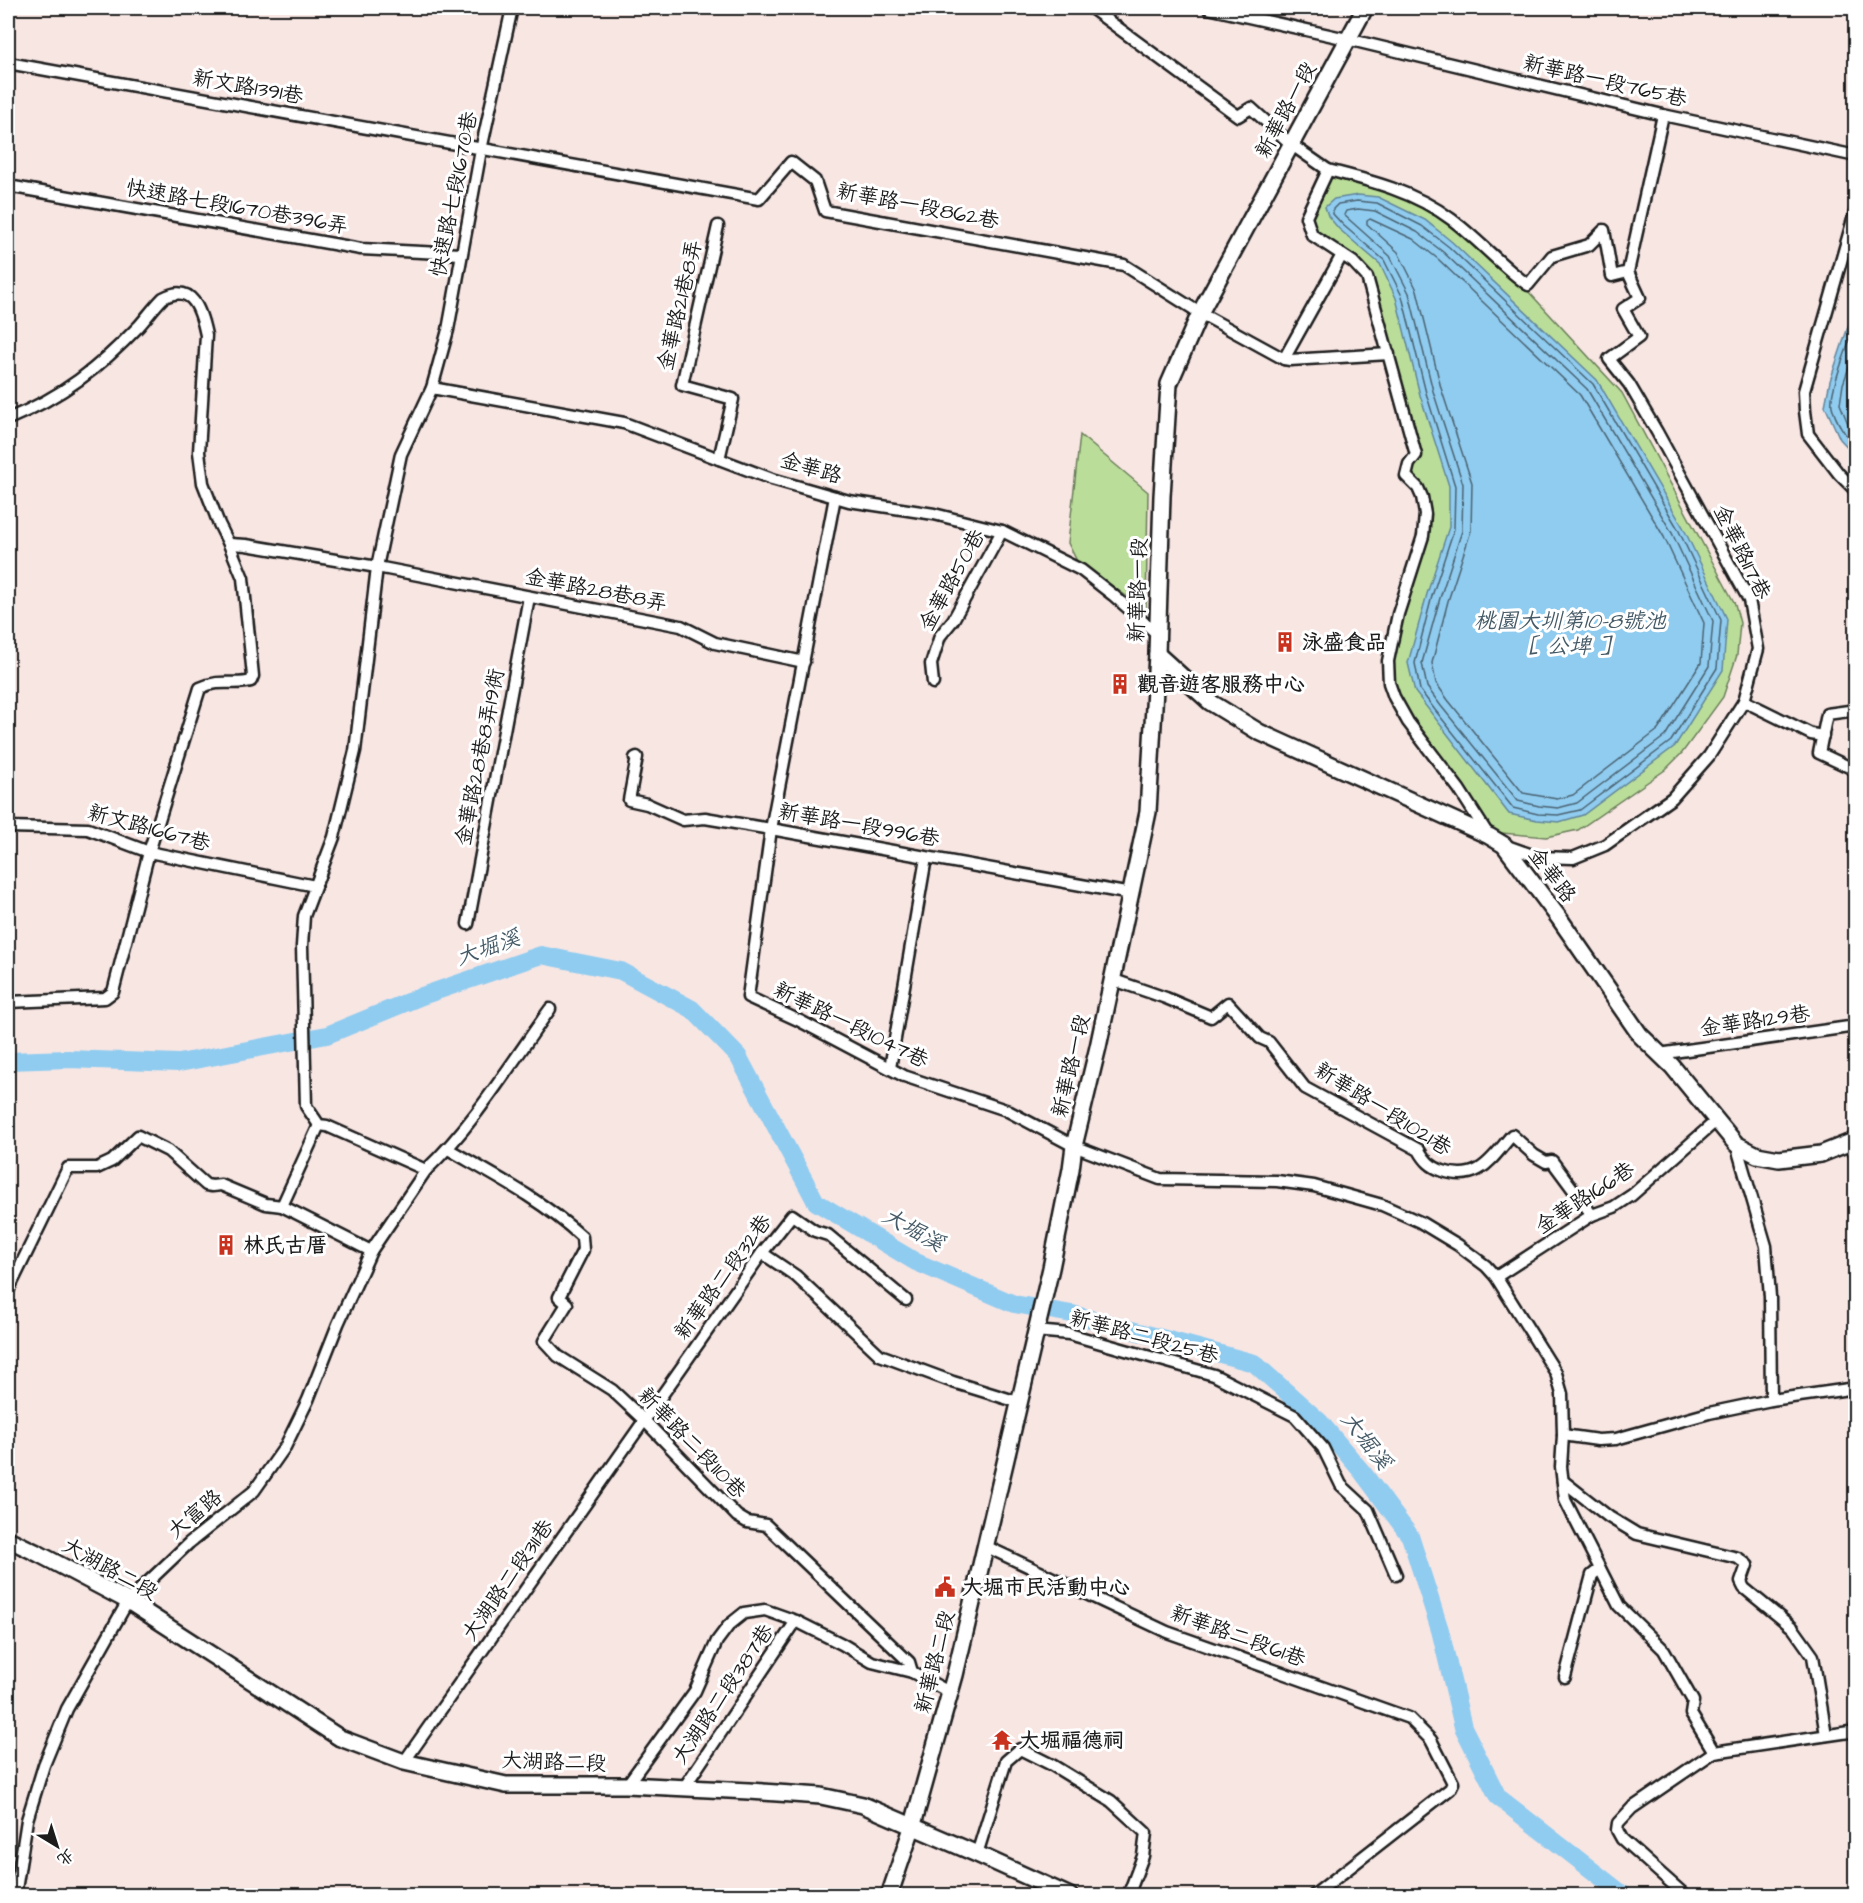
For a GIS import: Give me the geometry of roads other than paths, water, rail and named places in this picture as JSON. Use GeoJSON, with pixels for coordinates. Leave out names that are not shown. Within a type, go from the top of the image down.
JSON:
{"type":"FeatureCollection","features":[{"type":"Feature","properties":{"kind":"street","name":"快速路七段1670巷"},"geometry":{"type":"LineString","coordinates":[[319,1125],[306,1106],[303,916],[334,837],[355,751],[377,567],[402,454],[432,388],[448,330],[481,150],[512,8]]}},
{"type":"Feature","properties":{"kind":"street"},"geometry":{"type":"LineString","coordinates":[[1091,8],[1238,116],[1251,108],[1292,145],[1328,170],[1400,190],[1452,219],[1528,285],[1552,256],[1589,245],[1604,230],[1612,276],[1629,272],[1663,115]]}},
{"type":"Feature","properties":{"kind":"street","name":"新華路一段765巷"},"geometry":{"type":"LineString","coordinates":[[1208,8],[1663,115],[1856,156]]}},
{"type":"Feature","properties":{"kind":"street","name":"新華路一段"},"geometry":{"type":"LineString","coordinates":[[1035,1331],[1148,812],[1169,384],[1200,313],[1365,8]]}},
{"type":"Feature","properties":{"kind":"street","name":"新文路1391巷"},"geometry":{"type":"LineString","coordinates":[[8,63],[481,150]]}},
{"type":"Feature","properties":{"kind":"street","name":"新華路一段862巷"},"geometry":{"type":"LineString","coordinates":[[481,150],[759,199],[765,195],[791,162],[815,182],[825,211],[1124,265],[1200,313]]}},
{"type":"Feature","properties":{"kind":"street"},"geometry":{"type":"LineString","coordinates":[[1328,170],[1306,217],[1312,235],[1353,262],[1367,278],[1416,455],[1409,464],[1406,476],[1418,488],[1425,514],[1423,536],[1398,614],[1388,661],[1389,683],[1408,722],[1459,789],[1489,836]]}},
{"type":"Feature","properties":{"kind":"street","name":"快速路七段1670巷396弄"},"geometry":{"type":"LineString","coordinates":[[8,186],[361,249],[461,254]]}},
{"type":"Feature","properties":{"kind":"street"},"geometry":{"type":"LineString","coordinates":[[1856,209],[1804,391],[1804,411],[1808,434],[1839,474],[1856,491]]}},
{"type":"Feature","properties":{"kind":"street","name":"金華路21巷8弄"},"geometry":{"type":"LineString","coordinates":[[718,226],[682,385],[733,399],[719,459]]}},
{"type":"Feature","properties":{"kind":"street"},"geometry":{"type":"LineString","coordinates":[[1284,359],[1341,255]]}},
{"type":"Feature","properties":{"kind":"street","name":"金華路117巷"},"geometry":{"type":"LineString","coordinates":[[1504,845],[1538,856],[1572,858],[1605,844],[1672,798],[1709,756],[1744,701],[1758,649],[1749,600],[1657,432],[1629,384],[1610,359],[1639,337],[1623,309],[1640,298],[1629,272]]}},
{"type":"Feature","properties":{"kind":"street"},"geometry":{"type":"LineString","coordinates":[[8,419],[63,391],[87,375],[130,335],[163,298],[170,294],[180,293],[192,299],[202,318],[206,335],[199,452],[203,483],[243,578],[253,657],[251,681],[218,682],[200,688],[150,852],[113,992],[105,998],[8,1002]]}},
{"type":"Feature","properties":{"kind":"street"},"geometry":{"type":"LineString","coordinates":[[1200,313],[1284,359],[1389,354]]}},
{"type":"Feature","properties":{"kind":"street","name":"金華路"},"geometry":{"type":"LineString","coordinates":[[432,388],[624,423],[772,479],[849,501],[934,514],[1002,531],[1081,570],[1156,633]]}},
{"type":"Feature","properties":{"kind":"street"},"geometry":{"type":"LineString","coordinates":[[771,829],[835,497]]}},
{"type":"Feature","properties":{"kind":"street","name":"金華路50巷"},"geometry":{"type":"LineString","coordinates":[[933,683],[931,664],[940,636],[953,621],[1002,531]]}},
{"type":"Feature","properties":{"kind":"street","name":"金華路28巷8弄"},"geometry":{"type":"LineString","coordinates":[[229,544],[377,567],[681,626],[715,643],[804,662]]}},
{"type":"Feature","properties":{"kind":"street","name":"金華路28巷8弄19衖"},"geometry":{"type":"LineString","coordinates":[[468,924],[530,597]]}},
{"type":"Feature","properties":{"kind":"street","name":"金華路"},"geometry":{"type":"LineString","coordinates":[[1157,654],[1210,702],[1260,732],[1489,836],[1504,845],[1559,918],[1640,1035],[1672,1066],[1736,1144],[1757,1155],[1779,1159],[1854,1147]]}},
{"type":"Feature","properties":{"kind":"street"},"geometry":{"type":"LineString","coordinates":[[1744,701],[1811,734],[1823,736]]}},
{"type":"Feature","properties":{"kind":"street"},"geometry":{"type":"LineString","coordinates":[[1856,710],[1827,714],[1819,753],[1851,768],[1856,768]]}},
{"type":"Feature","properties":{"kind":"street","name":"新華路一段996巷"},"geometry":{"type":"LineString","coordinates":[[635,758],[638,757],[629,800],[647,804],[683,820],[705,818],[1131,894]]}},
{"type":"Feature","properties":{"kind":"street","name":"新文路1667巷"},"geometry":{"type":"LineString","coordinates":[[8,827],[88,829],[150,852],[315,886]]}},
{"type":"Feature","properties":{"kind":"street","name":"新華路一段1047巷"},"geometry":{"type":"LineString","coordinates":[[771,829],[748,997],[800,1021],[904,1076],[1006,1110],[1074,1146],[1160,1179],[1277,1181],[1314,1186],[1382,1205],[1420,1222],[1458,1245],[1486,1266],[1496,1277],[1556,1373],[1562,1394],[1563,1435],[1560,1467],[1565,1500],[1619,1606],[1664,1650],[1693,1701],[1691,1714],[1714,1752]]}},
{"type":"Feature","properties":{"kind":"street"},"geometry":{"type":"LineString","coordinates":[[890,1068],[926,858]]}},
{"type":"Feature","properties":{"kind":"street","name":"新華路一段1021巷"},"geometry":{"type":"LineString","coordinates":[[1112,979],[1211,1017],[1228,1003],[1260,1038],[1269,1042],[1305,1088],[1419,1150],[1430,1165],[1438,1169],[1452,1174],[1472,1173],[1496,1156],[1512,1135],[1534,1155],[1546,1162],[1552,1161],[1592,1215]]}},
{"type":"Feature","properties":{"kind":"street","name":"大富路"},"geometry":{"type":"LineString","coordinates":[[15,1896],[27,1820],[45,1765],[67,1709],[128,1601],[189,1544],[254,1491],[285,1447],[308,1400],[338,1324],[371,1251],[426,1170],[448,1149],[550,1009]]}},
{"type":"Feature","properties":{"kind":"street","name":"金華路129巷"},"geometry":{"type":"LineString","coordinates":[[1659,1054],[1856,1026]]}},
{"type":"Feature","properties":{"kind":"street","name":"金華路166巷"},"geometry":{"type":"LineString","coordinates":[[1496,1277],[1592,1215],[1614,1207],[1632,1195],[1717,1120]]}},
{"type":"Feature","properties":{"kind":"street"},"geometry":{"type":"LineString","coordinates":[[282,1206],[319,1125],[327,1126],[426,1170]]}},
{"type":"Feature","properties":{"kind":"street"},"geometry":{"type":"LineString","coordinates":[[8,1291],[68,1168],[97,1168],[112,1161],[138,1136],[168,1150],[206,1185],[221,1185],[266,1204],[282,1206],[371,1251]]}},
{"type":"Feature","properties":{"kind":"street"},"geometry":{"type":"LineString","coordinates":[[1736,1144],[1766,1246],[1770,1298],[1771,1400]]}},
{"type":"Feature","properties":{"kind":"street","name":"新華路二段110巷"},"geometry":{"type":"LineString","coordinates":[[448,1149],[526,1193],[582,1237],[583,1250],[559,1298],[567,1304],[544,1341],[558,1356],[612,1390],[737,1516],[747,1522],[766,1526],[909,1662],[912,1672]]}},
{"type":"Feature","properties":{"kind":"street","name":"新華路二段32巷"},"geometry":{"type":"LineString","coordinates":[[644,1420],[762,1253],[792,1215],[815,1231],[828,1235],[906,1300]]}},
{"type":"Feature","properties":{"kind":"street"},"geometry":{"type":"LineString","coordinates":[[762,1253],[796,1276],[880,1355],[953,1382],[1018,1402]]}},
{"type":"Feature","properties":{"kind":"street","name":"新華路二段"},"geometry":{"type":"LineString","coordinates":[[889,1896],[912,1828],[950,1692],[1035,1331]]}},
{"type":"Feature","properties":{"kind":"street","name":"新華路二段25巷"},"geometry":{"type":"LineString","coordinates":[[1035,1331],[1069,1334],[1214,1375],[1294,1416],[1323,1448],[1341,1485],[1368,1510],[1396,1575]]}},
{"type":"Feature","properties":{"kind":"street"},"geometry":{"type":"LineString","coordinates":[[1563,1435],[1598,1440],[1616,1439],[1709,1413],[1771,1400],[1856,1388]]}},
{"type":"Feature","properties":{"kind":"street","name":"大湖路二段311巷"},"geometry":{"type":"LineString","coordinates":[[404,1762],[644,1420]]}},
{"type":"Feature","properties":{"kind":"street"},"geometry":{"type":"LineString","coordinates":[[1563,1481],[1609,1517],[1637,1534],[1738,1558],[1747,1565],[1741,1582],[1744,1588],[1793,1628],[1813,1656],[1826,1735]]}},
{"type":"Feature","properties":{"kind":"street","name":"大湖路二段"},"geometry":{"type":"LineString","coordinates":[[8,1539],[128,1601],[340,1738],[404,1762],[506,1785],[627,1785],[821,1796],[862,1806],[1070,1896]]}},
{"type":"Feature","properties":{"kind":"street","name":"新華路二段61巷"},"geometry":{"type":"LineString","coordinates":[[985,1546],[1167,1632],[1409,1718],[1431,1740],[1453,1783],[1450,1789],[1313,1896]]}},
{"type":"Feature","properties":{"kind":"street"},"geometry":{"type":"LineString","coordinates":[[1565,1677],[1592,1575],[1600,1569]]}},
{"type":"Feature","properties":{"kind":"street"},"geometry":{"type":"LineString","coordinates":[[627,1785],[695,1691],[717,1641],[729,1625],[744,1613],[765,1610],[796,1621],[872,1662],[912,1672],[950,1692]]}},
{"type":"Feature","properties":{"kind":"street","name":"大湖路二段387巷"},"geometry":{"type":"LineString","coordinates":[[683,1789],[796,1621]]}},
{"type":"Feature","properties":{"kind":"street"},"geometry":{"type":"LineString","coordinates":[[1686,1896],[1622,1839],[1617,1830],[1618,1823],[1632,1808],[1714,1752],[1856,1731]]}},
{"type":"Feature","properties":{"kind":"street"},"geometry":{"type":"LineString","coordinates":[[977,1854],[1006,1761],[1020,1749],[1052,1765],[1111,1801],[1146,1833],[1143,1856],[1128,1896]]}},
{"type":"Feature","properties":{"kind":"water","name":"桃園大圳第10-8號池 [ 公埤 ]"},"geometry":{"type":"Polygon","coordinates":[[[1358,195],[1378,197],[1425,220],[1452,242],[1597,380],[1683,527],[1727,619],[1723,670],[1675,746],[1583,815],[1559,822],[1509,814],[1415,692],[1408,663],[1449,527],[1449,486],[1420,395],[1396,298],[1380,264],[1339,229],[1328,216],[1325,207],[1334,199],[1358,195]]]}},
{"type":"Feature","properties":{"kind":"water"},"geometry":{"type":"Polygon","coordinates":[[[1855,306],[1855,455],[1840,439],[1825,406],[1830,381],[1855,306]]]}},
{"type":"Feature","properties":{"kind":"waterway","name":"大堀溪"},"geometry":{"type":"LineString","coordinates":[[8,1061],[68,1059],[179,1063],[327,1035],[422,996],[541,955],[621,971],[692,1009],[738,1056],[816,1202],[916,1262],[1014,1304],[1072,1314],[1254,1363],[1320,1422],[1363,1473],[1410,1536],[1440,1630],[1463,1727],[1498,1797],[1625,1896]]}},
{"type":"Feature","properties":{"kind":"place","name":"泳盛食品"},"geometry":{"type":"Point","coordinates":[1285,642]}},
{"type":"Feature","properties":{"kind":"place","name":"觀音遊客服務中心"},"geometry":{"type":"Point","coordinates":[1120,684]}},
{"type":"Feature","properties":{"kind":"place","name":"林氏古厝"},"geometry":{"type":"Point","coordinates":[226,1245]}},
{"type":"Feature","properties":{"kind":"place","name":"大堀市民活動中心"},"geometry":{"type":"Point","coordinates":[945,1587]}},
{"type":"Feature","properties":{"kind":"place","name":"大堀福德祠"},"geometry":{"type":"Point","coordinates":[1002,1740]}}]}
